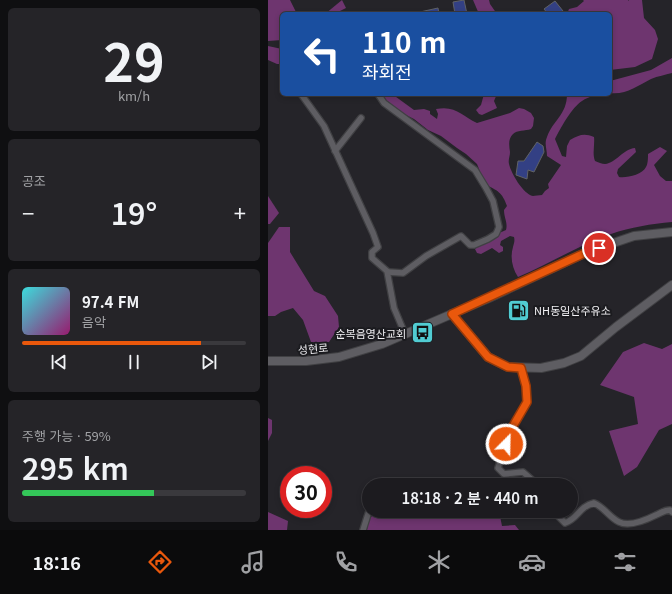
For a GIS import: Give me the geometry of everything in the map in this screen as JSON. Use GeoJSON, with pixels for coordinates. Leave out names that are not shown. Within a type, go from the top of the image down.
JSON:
{"type":"FeatureCollection","features":[{"type":"Feature","properties":{"kind":"main road","name":"성현로"},"geometry":{"type":"LineString","coordinates":[[268,361],[306,361],[338,357],[382,344],[452,314],[587,252],[634,236],[672,232]]}},
{"type":"Feature","properties":{"kind":"main road"},"geometry":{"type":"LineString","coordinates":[[452,314],[488,357],[508,367],[541,368],[564,363],[581,356],[616,327],[672,285]]}},
{"type":"Feature","properties":{"kind":"street"},"geometry":{"type":"LineString","coordinates":[[302,96],[324,126],[373,232],[378,247],[372,252],[372,258],[388,272],[403,273],[426,256],[461,236],[470,245],[474,245],[496,234],[499,227],[493,201],[475,170],[384,103],[379,96]]}},
{"type":"Feature","properties":{"kind":"street"},"geometry":{"type":"LineString","coordinates":[[335,151],[360,118]]}},
{"type":"Feature","properties":{"kind":"street"},"geometry":{"type":"LineString","coordinates":[[388,272],[394,308],[405,334]]}},
{"type":"Feature","properties":{"kind":"street"},"geometry":{"type":"LineString","coordinates":[[521,368],[526,386],[527,402],[509,433],[498,468],[504,474],[523,472],[530,478]]}},
{"type":"Feature","properties":{"kind":"street"},"geometry":{"type":"LineString","coordinates":[[578,513],[582,508],[594,503],[599,505],[619,522],[628,523],[655,516],[665,510],[670,510],[672,512]]}},
{"type":"Feature","properties":{"kind":"street"},"geometry":{"type":"LineString","coordinates":[[363,530],[367,518]]}},
{"type":"Feature","properties":{"kind":"street"},"geometry":{"type":"LineString","coordinates":[[560,518],[565,523],[574,518]]}},
{"type":"Feature","properties":{"kind":"shaded area"},"geometry":{"type":"Polygon","coordinates":[[[268,0],[290,0],[296,12],[280,12],[280,40],[268,41],[268,0]]]}},
{"type":"Feature","properties":{"kind":"shaded area"},"geometry":{"type":"Polygon","coordinates":[[[342,0],[346,8],[338,12],[327,12],[342,0]]]}},
{"type":"Feature","properties":{"kind":"shaded area"},"geometry":{"type":"Polygon","coordinates":[[[473,0],[489,0],[496,12],[478,12],[473,0]]]}},
{"type":"Feature","properties":{"kind":"shaded area"},"geometry":{"type":"Polygon","coordinates":[[[583,0],[642,0],[644,18],[655,30],[658,39],[652,59],[635,67],[612,70],[612,12],[568,12],[569,9],[577,7],[584,1],[583,0]]]}},
{"type":"Feature","properties":{"kind":"shaded area"},"geometry":{"type":"Polygon","coordinates":[[[268,46],[280,49],[280,64],[268,60],[268,46]]]}},
{"type":"Feature","properties":{"kind":"shaded area"},"geometry":{"type":"Polygon","coordinates":[[[672,58],[672,73],[651,79],[621,93],[612,93],[612,80],[651,70],[672,58]]]}},
{"type":"Feature","properties":{"kind":"shaded area"},"geometry":{"type":"Polygon","coordinates":[[[381,96],[395,96],[414,110],[424,109],[430,111],[430,114],[437,119],[438,114],[436,109],[443,108],[454,110],[477,123],[510,113],[519,108],[531,113],[534,118],[531,129],[517,132],[510,138],[509,162],[512,173],[518,183],[525,191],[533,196],[542,195],[549,188],[548,184],[561,165],[547,156],[546,142],[550,131],[565,107],[567,96],[594,96],[585,99],[578,104],[570,113],[555,139],[562,156],[566,157],[567,146],[570,140],[582,135],[594,137],[595,161],[603,164],[613,161],[627,151],[635,148],[636,152],[618,169],[617,173],[619,177],[622,177],[634,175],[644,170],[648,161],[648,154],[660,147],[667,151],[654,165],[660,176],[666,181],[672,181],[672,222],[626,229],[599,238],[518,277],[512,262],[514,237],[510,236],[501,241],[500,245],[503,247],[503,251],[499,253],[492,248],[481,254],[477,253],[475,249],[481,244],[484,237],[490,237],[506,230],[507,225],[504,210],[507,206],[501,195],[496,190],[485,184],[477,164],[466,154],[441,136],[428,130],[414,119],[404,114],[381,96]]]}},
{"type":"Feature","properties":{"kind":"shaded area"},"geometry":{"type":"Polygon","coordinates":[[[483,96],[496,96],[494,101],[497,108],[482,115],[476,110],[481,105],[483,96]]]}},
{"type":"Feature","properties":{"kind":"shaded area"},"geometry":{"type":"Polygon","coordinates":[[[268,196],[279,213],[270,224],[268,224],[268,196]]]}},
{"type":"Feature","properties":{"kind":"shaded area"},"geometry":{"type":"Polygon","coordinates":[[[279,227],[290,227],[290,252],[314,291],[325,296],[338,316],[339,327],[329,342],[311,342],[303,320],[293,308],[281,312],[275,316],[268,316],[268,243],[279,227]]]}},
{"type":"Feature","properties":{"kind":"shaded area"},"geometry":{"type":"Polygon","coordinates":[[[644,343],[662,349],[672,344],[672,424],[659,430],[637,467],[624,476],[609,431],[638,424],[634,397],[600,385],[623,352],[644,343]]]}},
{"type":"Feature","properties":{"kind":"shaded area"},"geometry":{"type":"Polygon","coordinates":[[[268,418],[272,420],[272,433],[268,441],[268,418]]]}},
{"type":"Feature","properties":{"kind":"shaded area"},"geometry":{"type":"Polygon","coordinates":[[[268,512],[288,521],[287,530],[268,530],[268,512]]]}},
{"type":"Feature","properties":{"kind":"shaded area"},"geometry":{"type":"Polygon","coordinates":[[[500,518],[502,526],[515,525],[519,530],[367,530],[369,519],[500,518]]]}},
{"type":"Feature","properties":{"kind":"building"},"geometry":{"type":"Polygon","coordinates":[[[464,0],[467,12],[455,12],[453,2],[464,0]]]}},
{"type":"Feature","properties":{"kind":"building"},"geometry":{"type":"Polygon","coordinates":[[[555,1],[563,11],[546,12],[544,9],[555,1]]]}},
{"type":"Feature","properties":{"kind":"building"},"geometry":{"type":"Polygon","coordinates":[[[438,8],[439,12],[420,12],[438,8]]]}},
{"type":"Feature","properties":{"kind":"building"},"geometry":{"type":"Polygon","coordinates":[[[537,142],[543,146],[544,152],[534,172],[528,170],[527,179],[516,175],[518,161],[524,161],[537,142]]]}},
{"type":"Feature","properties":{"kind":"place","name":"NH동일산주유소"},"geometry":{"type":"Point","coordinates":[518,310]}},
{"type":"Feature","properties":{"kind":"place","name":"순복음영산교회"},"geometry":{"type":"Point","coordinates":[422,333]}},
{"type":"Feature","properties":{"kind":"route"},"geometry":{"type":"LineString","coordinates":[[506,444],[509,433],[527,402],[526,386],[521,368],[508,367],[488,357],[452,314],[587,252],[599,248]]}}]}
